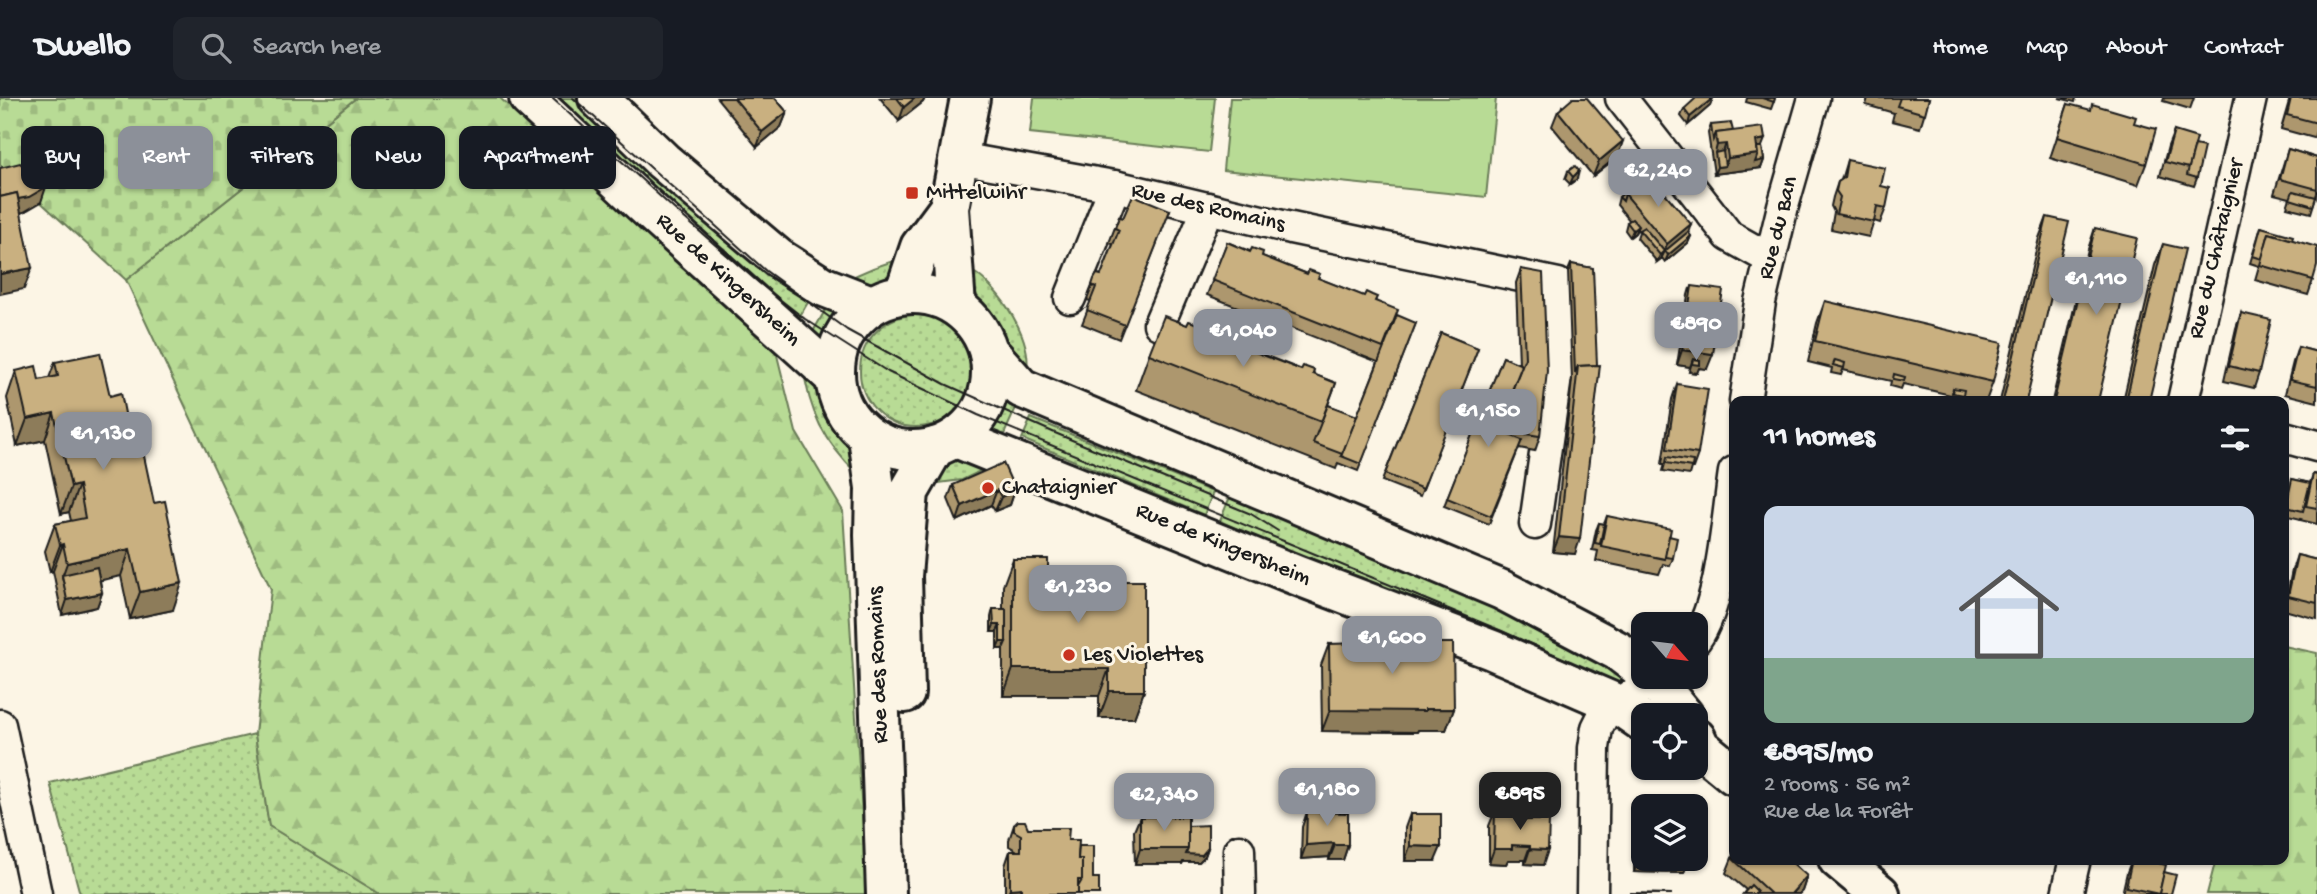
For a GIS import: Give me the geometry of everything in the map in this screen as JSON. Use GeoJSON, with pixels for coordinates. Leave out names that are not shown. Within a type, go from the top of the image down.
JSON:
{"type":"FeatureCollection","features":[{"type":"Feature","properties":{"kind":"main road","name":"Rue de Kingersheim"},"geometry":{"type":"LineString","coordinates":[[529,98],[835,377]]}},
{"type":"Feature","properties":{"kind":"main road","name":"Rue de Kingersheim"},"geometry":{"type":"LineString","coordinates":[[598,98],[663,161],[778,258],[822,286],[887,300]]}},
{"type":"Feature","properties":{"kind":"main road"},"geometry":{"type":"LineString","coordinates":[[956,306],[949,208],[970,98]]}},
{"type":"Feature","properties":{"kind":"main road"},"geometry":{"type":"LineString","coordinates":[[887,300],[920,247],[949,208]]}},
{"type":"Feature","properties":{"kind":"main road"},"geometry":{"type":"LineString","coordinates":[[922,294],[940,298],[956,306],[971,319],[982,334],[989,352],[991,371],[985,402],[978,415],[945,443],[912,450],[889,447],[869,437],[851,421],[839,400],[835,359],[840,342],[856,318],[887,300],[922,294]]}},
{"type":"Feature","properties":{"kind":"main road"},"geometry":{"type":"LineString","coordinates":[[989,352],[1021,388],[1502,590],[1618,651],[1631,661]]}},
{"type":"Feature","properties":{"kind":"main road","name":"Rue des Romains"},"geometry":{"type":"LineString","coordinates":[[869,437],[875,488],[874,535],[886,894]]}},
{"type":"Feature","properties":{"kind":"main road","name":"Rue de Kingersheim"},"geometry":{"type":"LineString","coordinates":[[945,443],[1492,650],[1630,713]]}},
{"type":"Feature","properties":{"kind":"main road","name":"Rue des Romains"},"geometry":{"type":"LineString","coordinates":[[911,894],[902,576],[909,492],[945,443]]}},
{"type":"Feature","properties":{"kind":"main road"},"geometry":{"type":"LineString","coordinates":[[1708,750],[1729,770]]}},
{"type":"Feature","properties":{"kind":"main road"},"geometry":{"type":"LineString","coordinates":[[1845,865],[1880,894]]}},
{"type":"Feature","properties":{"kind":"street"},"geometry":{"type":"LineString","coordinates":[[1621,98],[1729,236],[1770,259]]}},
{"type":"Feature","properties":{"kind":"street","name":"Rue du Ban"},"geometry":{"type":"LineString","coordinates":[[1746,396],[1760,302],[1814,98]]}},
{"type":"Feature","properties":{"kind":"street","name":"Rue du Châtaignier"},"geometry":{"type":"LineString","coordinates":[[2184,396],[2251,98]]}},
{"type":"Feature","properties":{"kind":"street","name":"Rue des Romains"},"geometry":{"type":"LineString","coordinates":[[959,158],[1115,186],[1291,228],[1558,284],[1558,370],[1535,524]]}},
{"type":"Feature","properties":{"kind":"street"},"geometry":{"type":"LineString","coordinates":[[1070,298],[1115,186]]}},
{"type":"Feature","properties":{"kind":"street"},"geometry":{"type":"LineString","coordinates":[[1159,324],[1208,208]]}},
{"type":"Feature","properties":{"kind":"street"},"geometry":{"type":"LineString","coordinates":[[2289,439],[2317,446]]}},
{"type":"Feature","properties":{"kind":"street"},"geometry":{"type":"LineString","coordinates":[[1708,613],[1716,591],[1729,505]]}},
{"type":"Feature","properties":{"kind":"street"},"geometry":{"type":"LineString","coordinates":[[1592,894],[1597,728],[1604,715],[1630,713],[1644,690]]}},
{"type":"Feature","properties":{"kind":"street"},"geometry":{"type":"LineString","coordinates":[[0,725],[36,894]]}},
{"type":"Feature","properties":{"kind":"street"},"geometry":{"type":"LineString","coordinates":[[1239,850],[1240,894]]}},
{"type":"Feature","properties":{"kind":"street"},"geometry":{"type":"LineString","coordinates":[[2067,894],[2074,865]]}},
{"type":"Feature","properties":{"kind":"green space"},"geometry":{"type":"Polygon","coordinates":[[[0,98],[356,98],[321,126],[227,126],[227,189],[241,189],[126,280],[26,189],[104,189],[104,126],[21,126],[21,184],[0,165],[0,98]]]}},
{"type":"Feature","properties":{"kind":"green space"},"geometry":{"type":"Polygon","coordinates":[[[356,98],[500,98],[531,126],[459,126],[459,189],[601,189],[775,347],[796,432],[843,511],[867,894],[380,894],[269,826],[255,734],[271,589],[126,280],[241,189],[337,189],[337,126],[321,126],[356,98]]]}},
{"type":"Feature","properties":{"kind":"green space"},"geometry":{"type":"Polygon","coordinates":[[[544,98],[586,98],[810,299],[794,326],[616,164],[616,126],[575,126],[544,98]]]}},
{"type":"Feature","properties":{"kind":"green space"},"geometry":{"type":"Polygon","coordinates":[[[1034,98],[1215,98],[1209,152],[1030,133],[1034,98]]]}},
{"type":"Feature","properties":{"kind":"green space"},"geometry":{"type":"Polygon","coordinates":[[[1230,98],[1496,98],[1486,197],[1223,170],[1230,98]]]}},
{"type":"Feature","properties":{"kind":"green space"},"geometry":{"type":"Polygon","coordinates":[[[906,258],[893,277],[879,286],[839,284],[872,268],[906,258]]]}},
{"type":"Feature","properties":{"kind":"green space"},"geometry":{"type":"Polygon","coordinates":[[[972,271],[994,290],[1013,316],[1025,346],[1026,375],[1006,351],[995,325],[978,298],[970,279],[972,271]]]}},
{"type":"Feature","properties":{"kind":"green space"},"geometry":{"type":"Polygon","coordinates":[[[831,300],[843,312],[828,342],[822,344],[810,337],[831,300]]]}},
{"type":"Feature","properties":{"kind":"green space"},"geometry":{"type":"Polygon","coordinates":[[[916,315],[937,320],[955,332],[967,350],[972,371],[967,392],[955,410],[937,422],[916,427],[895,422],[877,410],[865,392],[860,371],[865,350],[877,332],[895,320],[916,315]]]}},
{"type":"Feature","properties":{"kind":"green space"},"geometry":{"type":"Polygon","coordinates":[[[803,365],[821,373],[833,413],[850,439],[858,475],[836,450],[820,425],[809,398],[803,365]]]}},
{"type":"Feature","properties":{"kind":"green space"},"geometry":{"type":"Polygon","coordinates":[[[1005,396],[1020,399],[1001,441],[989,433],[989,426],[1005,396]]]}},
{"type":"Feature","properties":{"kind":"green space"},"geometry":{"type":"Polygon","coordinates":[[[1031,418],[1213,492],[1204,515],[1022,439],[1031,418]]]}},
{"type":"Feature","properties":{"kind":"green space"},"geometry":{"type":"Polygon","coordinates":[[[957,454],[987,468],[962,480],[930,484],[935,465],[957,454]]]}},
{"type":"Feature","properties":{"kind":"green space"},"geometry":{"type":"Polygon","coordinates":[[[1233,489],[1496,599],[1627,675],[1613,689],[1242,540],[1244,532],[1220,521],[1233,489]]]}},
{"type":"Feature","properties":{"kind":"green space"},"geometry":{"type":"Polygon","coordinates":[[[2289,647],[2317,653],[2317,894],[2207,894],[2214,865],[2289,865],[2289,647]]]}},
{"type":"Feature","properties":{"kind":"green space"},"geometry":{"type":"Polygon","coordinates":[[[255,734],[269,826],[380,894],[80,894],[50,783],[255,734]]]}},
{"type":"Feature","properties":{"kind":"building"},"geometry":{"type":"Polygon","coordinates":[[[734,98],[775,98],[787,112],[762,132],[734,98]]]}},
{"type":"Feature","properties":{"kind":"building"},"geometry":{"type":"Polygon","coordinates":[[[897,98],[915,98],[904,107],[897,98]]]}},
{"type":"Feature","properties":{"kind":"building"},"geometry":{"type":"Polygon","coordinates":[[[1573,98],[1587,98],[1623,141],[1599,161],[1558,111],[1573,98]]]}},
{"type":"Feature","properties":{"kind":"building"},"geometry":{"type":"Polygon","coordinates":[[[1696,98],[1713,98],[1690,117],[1684,109],[1696,98]]]}},
{"type":"Feature","properties":{"kind":"building"},"geometry":{"type":"Polygon","coordinates":[[[1900,98],[1929,98],[1925,114],[1897,106],[1900,98]]]}},
{"type":"Feature","properties":{"kind":"building"},"geometry":{"type":"Polygon","coordinates":[[[2291,98],[2317,98],[2317,123],[2287,115],[2291,98]]]}},
{"type":"Feature","properties":{"kind":"building"},"geometry":{"type":"Polygon","coordinates":[[[2068,104],[2091,110],[2092,104],[2136,117],[2134,123],[2156,129],[2146,164],[2057,137],[2068,104]]]}},
{"type":"Feature","properties":{"kind":"building"},"geometry":{"type":"Polygon","coordinates":[[[1731,123],[1733,131],[1716,133],[1713,140],[1711,125],[1731,123]]]}},
{"type":"Feature","properties":{"kind":"building"},"geometry":{"type":"Polygon","coordinates":[[[1763,127],[1765,139],[1756,141],[1758,154],[1728,158],[1726,144],[1717,145],[1716,133],[1763,127]]]}},
{"type":"Feature","properties":{"kind":"building"},"geometry":{"type":"Polygon","coordinates":[[[2174,131],[2197,138],[2189,168],[2165,162],[2174,131]]]}},
{"type":"Feature","properties":{"kind":"building"},"geometry":{"type":"Polygon","coordinates":[[[2195,145],[2204,147],[2197,178],[2187,175],[2195,145]]]}},
{"type":"Feature","properties":{"kind":"building"},"geometry":{"type":"Polygon","coordinates":[[[1757,147],[1762,147],[1764,160],[1755,162],[1758,154],[1757,147]]]}},
{"type":"Feature","properties":{"kind":"building"},"geometry":{"type":"Polygon","coordinates":[[[2288,149],[2317,158],[2317,189],[2280,179],[2288,149]]]}},
{"type":"Feature","properties":{"kind":"building"},"geometry":{"type":"Polygon","coordinates":[[[1723,151],[1725,166],[1717,167],[1715,153],[1723,151]]]}},
{"type":"Feature","properties":{"kind":"building"},"geometry":{"type":"Polygon","coordinates":[[[1847,160],[1885,168],[1881,186],[1890,188],[1886,208],[1877,206],[1874,222],[1836,214],[1840,197],[1836,191],[1838,182],[1844,178],[1847,160]]]}},
{"type":"Feature","properties":{"kind":"building"},"geometry":{"type":"Polygon","coordinates":[[[20,163],[21,189],[43,189],[29,197],[18,199],[17,193],[0,197],[0,168],[20,163]]]}},
{"type":"Feature","properties":{"kind":"building"},"geometry":{"type":"Polygon","coordinates":[[[1575,166],[1579,171],[1573,177],[1568,171],[1575,166]]]}},
{"type":"Feature","properties":{"kind":"building"},"geometry":{"type":"Polygon","coordinates":[[[1649,174],[1691,224],[1667,244],[1625,194],[1649,174]]]}},
{"type":"Feature","properties":{"kind":"building"},"geometry":{"type":"Polygon","coordinates":[[[1642,178],[1625,194],[1623,201],[1619,197],[1642,178]]]}},
{"type":"Feature","properties":{"kind":"building"},"geometry":{"type":"Polygon","coordinates":[[[2293,191],[2316,197],[2313,206],[2290,199],[2293,191]]]}},
{"type":"Feature","properties":{"kind":"building"},"geometry":{"type":"Polygon","coordinates":[[[17,193],[32,268],[0,274],[0,197],[17,193]]]}},
{"type":"Feature","properties":{"kind":"building"},"geometry":{"type":"Polygon","coordinates":[[[1133,195],[1170,210],[1125,325],[1087,310],[1096,287],[1092,285],[1094,279],[1097,274],[1101,275],[1119,230],[1115,228],[1119,217],[1123,218],[1133,195]]]}},
{"type":"Feature","properties":{"kind":"building"},"geometry":{"type":"Polygon","coordinates":[[[2047,217],[2069,222],[2027,396],[2004,396],[2047,217]]]}},
{"type":"Feature","properties":{"kind":"building"},"geometry":{"type":"Polygon","coordinates":[[[1632,219],[1638,226],[1633,230],[1627,222],[1632,219]]]}},
{"type":"Feature","properties":{"kind":"building"},"geometry":{"type":"Polygon","coordinates":[[[1644,227],[1664,251],[1660,255],[1639,230],[1644,227]]]}},
{"type":"Feature","properties":{"kind":"building"},"geometry":{"type":"Polygon","coordinates":[[[2261,227],[2293,236],[2292,240],[2269,233],[2262,259],[2253,256],[2261,227]]]}},
{"type":"Feature","properties":{"kind":"building"},"geometry":{"type":"Polygon","coordinates":[[[2095,228],[2137,238],[2099,396],[2055,396],[2095,228]]]}},
{"type":"Feature","properties":{"kind":"building"},"geometry":{"type":"Polygon","coordinates":[[[1688,232],[1691,236],[1668,255],[1665,251],[1688,232]]]}},
{"type":"Feature","properties":{"kind":"building"},"geometry":{"type":"Polygon","coordinates":[[[2269,233],[2317,247],[2317,266],[2313,280],[2260,265],[2269,233]]]}},
{"type":"Feature","properties":{"kind":"building"},"geometry":{"type":"Polygon","coordinates":[[[1227,242],[1250,252],[1252,248],[1263,252],[1262,256],[1307,274],[1309,270],[1320,274],[1318,278],[1364,296],[1366,292],[1377,297],[1375,301],[1398,310],[1383,348],[1212,280],[1227,242]]]}},
{"type":"Feature","properties":{"kind":"building"},"geometry":{"type":"Polygon","coordinates":[[[2163,244],[2185,249],[2150,396],[2127,396],[2163,244]]]}},
{"type":"Feature","properties":{"kind":"building"},"geometry":{"type":"Polygon","coordinates":[[[1571,264],[1593,268],[1597,365],[1578,366],[1575,373],[1571,264]]]}},
{"type":"Feature","properties":{"kind":"building"},"geometry":{"type":"Polygon","coordinates":[[[1521,269],[1543,273],[1547,371],[1540,436],[1526,434],[1499,423],[1525,358],[1521,269]]]}},
{"type":"Feature","properties":{"kind":"building"},"geometry":{"type":"Polygon","coordinates":[[[1692,286],[1723,290],[1713,354],[1682,350],[1692,286]]]}},
{"type":"Feature","properties":{"kind":"building"},"geometry":{"type":"Polygon","coordinates":[[[1825,301],[2002,343],[1993,382],[1815,341],[1825,301]]]}},
{"type":"Feature","properties":{"kind":"building"},"geometry":{"type":"Polygon","coordinates":[[[2241,313],[2271,320],[2259,373],[2229,366],[2241,313]]]}},
{"type":"Feature","properties":{"kind":"building"},"geometry":{"type":"Polygon","coordinates":[[[1397,315],[1416,323],[1361,464],[1341,456],[1397,315]]]}},
{"type":"Feature","properties":{"kind":"building"},"geometry":{"type":"Polygon","coordinates":[[[1164,316],[1187,325],[1189,321],[1195,323],[1200,326],[1199,330],[1244,348],[1246,343],[1257,348],[1255,352],[1301,370],[1303,366],[1314,370],[1313,374],[1336,383],[1321,422],[1149,354],[1164,316]]]}},
{"type":"Feature","properties":{"kind":"building"},"geometry":{"type":"Polygon","coordinates":[[[1441,333],[1478,348],[1423,489],[1385,474],[1441,333]]]}},
{"type":"Feature","properties":{"kind":"building"},"geometry":{"type":"Polygon","coordinates":[[[2298,347],[2317,352],[2317,386],[2290,380],[2298,347]]]}},
{"type":"Feature","properties":{"kind":"building"},"geometry":{"type":"Polygon","coordinates":[[[100,353],[110,396],[121,393],[131,444],[141,442],[154,503],[165,501],[182,583],[140,592],[130,549],[67,563],[63,544],[60,545],[55,524],[85,518],[79,485],[71,487],[54,413],[27,419],[16,371],[36,366],[39,380],[58,376],[55,362],[100,353]]]}},
{"type":"Feature","properties":{"kind":"building"},"geometry":{"type":"Polygon","coordinates":[[[1503,357],[1522,365],[1496,430],[1522,440],[1491,516],[1447,498],[1503,357]]]}},
{"type":"Feature","properties":{"kind":"building"},"geometry":{"type":"Polygon","coordinates":[[[1693,359],[1700,360],[1700,365],[1692,364],[1693,359]]]}},
{"type":"Feature","properties":{"kind":"building"},"geometry":{"type":"Polygon","coordinates":[[[1835,360],[1845,363],[1844,368],[1833,365],[1835,360]]]}},
{"type":"Feature","properties":{"kind":"building"},"geometry":{"type":"Polygon","coordinates":[[[1600,365],[1580,539],[1559,537],[1578,366],[1600,365]]]}},
{"type":"Feature","properties":{"kind":"building"},"geometry":{"type":"Polygon","coordinates":[[[1894,374],[1905,377],[1904,381],[1893,379],[1894,374]]]}},
{"type":"Feature","properties":{"kind":"building"},"geometry":{"type":"Polygon","coordinates":[[[1677,384],[1708,389],[1698,454],[1667,449],[1677,384]]]}},
{"type":"Feature","properties":{"kind":"building"},"geometry":{"type":"Polygon","coordinates":[[[1953,388],[1964,390],[1963,395],[1952,393],[1953,388]]]}},
{"type":"Feature","properties":{"kind":"building"},"geometry":{"type":"Polygon","coordinates":[[[1328,405],[1357,416],[1342,454],[1313,443],[1328,405]]]}},
{"type":"Feature","properties":{"kind":"building"},"geometry":{"type":"Polygon","coordinates":[[[1667,457],[1693,461],[1692,467],[1666,463],[1667,457]]]}},
{"type":"Feature","properties":{"kind":"building"},"geometry":{"type":"Polygon","coordinates":[[[1003,463],[1015,490],[1001,497],[997,490],[962,506],[953,485],[1003,463]]]}},
{"type":"Feature","properties":{"kind":"building"},"geometry":{"type":"Polygon","coordinates":[[[2313,474],[2317,475],[2317,508],[2306,506],[2313,474]]]}},
{"type":"Feature","properties":{"kind":"building"},"geometry":{"type":"Polygon","coordinates":[[[2292,479],[2310,483],[2303,511],[2289,508],[2292,479]]]}},
{"type":"Feature","properties":{"kind":"building"},"geometry":{"type":"Polygon","coordinates":[[[1607,516],[1671,529],[1665,559],[1601,546],[1607,516]]]}},
{"type":"Feature","properties":{"kind":"building"},"geometry":{"type":"Polygon","coordinates":[[[1599,523],[1604,524],[1600,544],[1595,543],[1599,523]]]}},
{"type":"Feature","properties":{"kind":"building"},"geometry":{"type":"Polygon","coordinates":[[[1669,536],[1677,538],[1673,558],[1665,557],[1669,536]]]}},
{"type":"Feature","properties":{"kind":"building"},"geometry":{"type":"Polygon","coordinates":[[[2297,555],[2317,560],[2317,603],[2289,596],[2297,555]]]}},
{"type":"Feature","properties":{"kind":"building","name":"Les Violettes"},"geometry":{"type":"Polygon","coordinates":[[[1013,559],[1048,559],[1048,581],[1144,581],[1144,691],[1109,691],[1109,669],[1013,669],[1013,559]]]}},
{"type":"Feature","properties":{"kind":"building"},"geometry":{"type":"Polygon","coordinates":[[[97,567],[102,593],[67,600],[62,575],[97,567]]]}},
{"type":"Feature","properties":{"kind":"building"},"geometry":{"type":"Polygon","coordinates":[[[993,609],[1006,609],[1006,642],[1000,642],[1000,625],[994,625],[993,609]]]}},
{"type":"Feature","properties":{"kind":"building"},"geometry":{"type":"Polygon","coordinates":[[[1424,641],[1453,643],[1454,709],[1330,710],[1329,644],[1424,641]]]}},
{"type":"Feature","properties":{"kind":"building"},"geometry":{"type":"Polygon","coordinates":[[[1495,811],[1508,811],[1508,815],[1525,815],[1525,820],[1549,820],[1548,850],[1512,845],[1512,849],[1494,849],[1495,811]]]}},
{"type":"Feature","properties":{"kind":"building"},"geometry":{"type":"Polygon","coordinates":[[[1307,812],[1348,813],[1348,845],[1306,845],[1307,812]]]}},
{"type":"Feature","properties":{"kind":"building"},"geometry":{"type":"Polygon","coordinates":[[[1410,814],[1441,814],[1441,847],[1410,846],[1410,814]]]}},
{"type":"Feature","properties":{"kind":"building"},"geometry":{"type":"Polygon","coordinates":[[[1140,817],[1188,817],[1188,849],[1140,849],[1140,817]]]}},
{"type":"Feature","properties":{"kind":"building"},"geometry":{"type":"Polygon","coordinates":[[[1018,821],[1025,821],[1028,828],[1069,828],[1068,840],[1079,840],[1078,859],[1082,859],[1082,880],[1078,880],[1078,894],[1021,894],[1021,888],[1010,889],[1010,851],[1021,851],[1021,835],[1014,831],[1014,825],[1018,821]]]}},
{"type":"Feature","properties":{"kind":"building"},"geometry":{"type":"Polygon","coordinates":[[[1208,825],[1208,848],[1202,855],[1186,854],[1188,826],[1208,825]]]}},
{"type":"Feature","properties":{"kind":"building"},"geometry":{"type":"Polygon","coordinates":[[[1079,846],[1093,846],[1093,878],[1099,878],[1099,894],[1078,894],[1082,880],[1082,859],[1078,859],[1079,846]]]}},
{"type":"Feature","properties":{"kind":"building"},"geometry":{"type":"Polygon","coordinates":[[[1740,865],[1795,865],[1807,876],[1791,894],[1771,894],[1740,865]]]}},
{"type":"Feature","properties":{"kind":"building"},"geometry":{"type":"Polygon","coordinates":[[[2131,865],[2166,865],[2159,894],[2126,887],[2131,865]]]}},
{"type":"Feature","properties":{"kind":"building"},"geometry":{"type":"Polygon","coordinates":[[[2164,872],[2176,875],[2171,894],[2159,894],[2164,872]]]}},
{"type":"Feature","properties":{"kind":"building"},"geometry":{"type":"Polygon","coordinates":[[[1751,885],[1757,891],[1755,894],[1743,894],[1751,885]]]}},
{"type":"Feature","properties":{"kind":"tram line"},"geometry":{"type":"LineString","coordinates":[[552,98],[759,283],[805,319],[888,372],[978,415],[1502,631],[1600,675]]}},
{"type":"Feature","properties":{"kind":"tram line"},"geometry":{"type":"LineString","coordinates":[[573,98],[766,271],[847,330],[945,384],[1251,514],[1278,531]]}},
{"type":"Feature","properties":{"kind":"place","name":"Mittelwihr"},"geometry":{"type":"Point","coordinates":[912,193]}},
{"type":"Feature","properties":{"kind":"place","name":"Chataignier"},"geometry":{"type":"Point","coordinates":[988,488]}},
{"type":"Feature","properties":{"kind":"place","name":"Les Violettes"},"geometry":{"type":"Point","coordinates":[1069,655]}}]}
